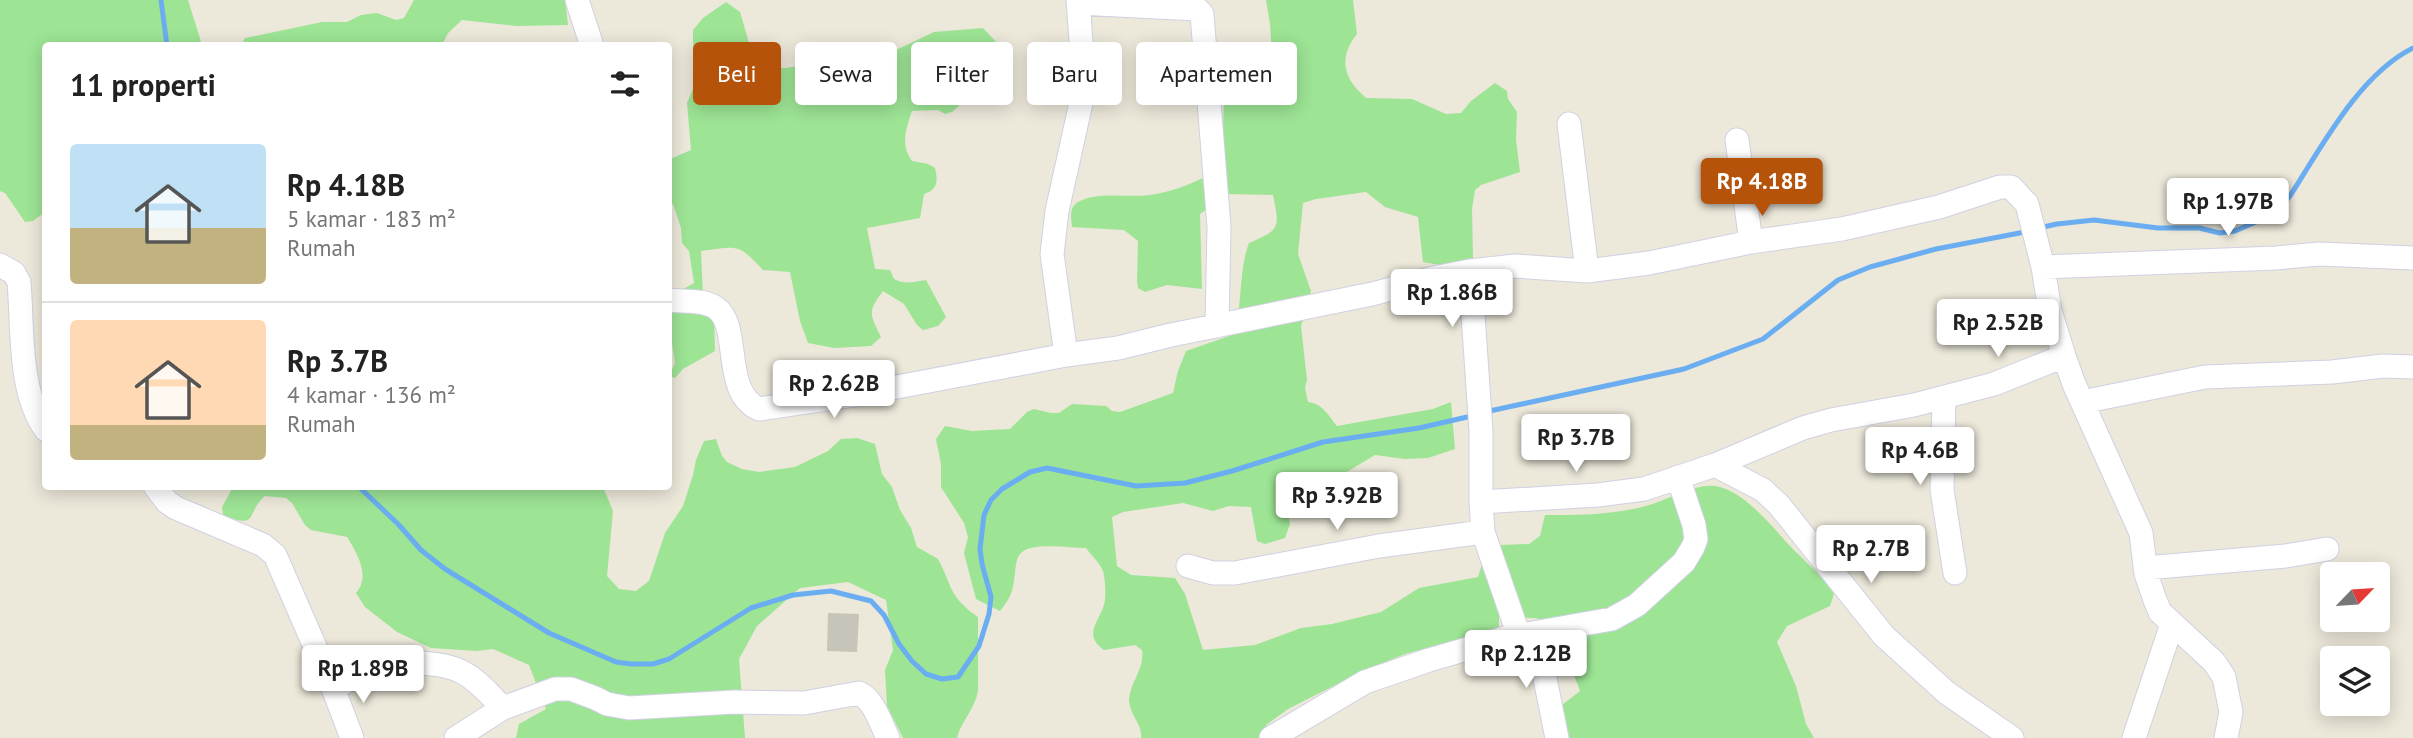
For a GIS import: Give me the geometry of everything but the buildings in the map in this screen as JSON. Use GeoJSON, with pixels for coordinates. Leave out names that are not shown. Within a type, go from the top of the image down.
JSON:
{"type":"FeatureCollection","features":[{"type":"Feature","properties":{"kind":"street"},"geometry":{"type":"LineString","coordinates":[[577,0],[591,42]]}},
{"type":"Feature","properties":{"kind":"street"},"geometry":{"type":"LineString","coordinates":[[1066,355],[1052,254],[1057,211],[1081,103],[1082,55],[1078,1],[1196,9],[1202,14],[1219,227],[1217,326]]}},
{"type":"Feature","properties":{"kind":"street"},"geometry":{"type":"LineString","coordinates":[[1569,124],[1587,271]]}},
{"type":"Feature","properties":{"kind":"street"},"geometry":{"type":"LineString","coordinates":[[1737,140],[1751,242]]}},
{"type":"Feature","properties":{"kind":"street"},"geometry":{"type":"LineString","coordinates":[[672,300],[707,304],[718,309],[725,318],[738,383],[749,404],[759,409],[860,394],[1066,355],[1118,348],[1470,271],[1515,266],[1587,271],[1649,263],[1751,242],[1842,229],[1939,207],[2000,187],[2011,187],[2027,204],[2043,267],[2050,311],[2064,356],[2141,533],[2146,568],[2160,612],[2214,662],[2224,677],[2231,712],[2226,738]]}},
{"type":"Feature","properties":{"kind":"street"},"geometry":{"type":"LineString","coordinates":[[2043,267],[2319,254],[2413,258]]}},
{"type":"Feature","properties":{"kind":"street"},"geometry":{"type":"LineString","coordinates":[[0,265],[14,273],[19,282],[34,329],[27,386],[37,418],[42,425]]}},
{"type":"Feature","properties":{"kind":"street"},"geometry":{"type":"LineString","coordinates":[[1470,271],[1481,431],[1483,532],[1528,635],[1557,738]]}},
{"type":"Feature","properties":{"kind":"street"},"geometry":{"type":"LineString","coordinates":[[1481,502],[1598,495],[1644,489],[1715,465],[1803,428],[1944,398],[1994,384],[2064,356]]}},
{"type":"Feature","properties":{"kind":"street"},"geometry":{"type":"LineString","coordinates":[[2082,402],[2205,377],[2332,372],[2383,366],[2413,367]]}},
{"type":"Feature","properties":{"kind":"street"},"geometry":{"type":"LineString","coordinates":[[1944,398],[1942,490],[1955,573]]}},
{"type":"Feature","properties":{"kind":"street"},"geometry":{"type":"LineString","coordinates":[[1715,465],[1763,490],[1779,505],[1884,636],[1947,693],[2012,738]]}},
{"type":"Feature","properties":{"kind":"street"},"geometry":{"type":"LineString","coordinates":[[1271,738],[1365,682],[1454,652],[1612,619],[1637,605],[1684,562],[1696,539],[1678,477]]}},
{"type":"Feature","properties":{"kind":"street"},"geometry":{"type":"LineString","coordinates":[[158,490],[167,502],[176,508],[270,549],[275,555],[352,738]]}},
{"type":"Feature","properties":{"kind":"street"},"geometry":{"type":"LineString","coordinates":[[1188,566],[1213,573],[1235,573],[1379,546],[1483,532]]}},
{"type":"Feature","properties":{"kind":"street"},"geometry":{"type":"LineString","coordinates":[[2146,568],[2327,549]]}},
{"type":"Feature","properties":{"kind":"street"},"geometry":{"type":"LineString","coordinates":[[2133,738],[2172,624]]}},
{"type":"Feature","properties":{"kind":"street"},"geometry":{"type":"LineString","coordinates":[[333,688],[348,682],[362,670],[382,665],[414,663],[452,668],[464,673],[503,708]]}},
{"type":"Feature","properties":{"kind":"street"},"geometry":{"type":"LineString","coordinates":[[456,738],[503,708],[555,689],[571,689],[607,704],[629,708],[734,702],[804,703],[859,693],[870,701],[888,738]]}},
{"type":"Feature","properties":{"kind":"green space"},"geometry":{"type":"Polygon","coordinates":[[[0,0],[188,0],[201,42],[42,42],[42,214],[33,221],[25,222],[5,193],[0,191],[0,0]]]}},
{"type":"Feature","properties":{"kind":"green space"},"geometry":{"type":"Polygon","coordinates":[[[414,0],[565,0],[568,25],[516,26],[462,20],[448,33],[444,42],[243,42],[245,38],[322,22],[347,22],[361,15],[377,13],[396,20],[404,18],[414,0]]]}},
{"type":"Feature","properties":{"kind":"green space"},"geometry":{"type":"Polygon","coordinates":[[[1266,0],[1353,0],[1357,34],[1347,51],[1346,68],[1352,83],[1366,98],[1412,99],[1446,114],[1461,113],[1471,101],[1495,83],[1507,91],[1508,99],[1517,112],[1516,140],[1520,172],[1481,185],[1475,190],[1472,209],[1473,258],[1440,265],[1423,262],[1418,217],[1385,207],[1366,192],[1303,203],[1298,254],[1311,291],[1301,326],[1308,402],[1321,408],[1337,426],[1433,409],[1451,402],[1455,449],[1428,458],[1405,459],[1375,455],[1340,476],[1297,490],[1290,494],[1286,502],[1290,524],[1285,538],[1265,544],[1257,541],[1251,507],[1229,506],[1213,511],[1183,503],[1123,512],[1112,517],[1117,566],[1131,575],[1175,578],[1185,594],[1203,650],[1255,645],[1301,628],[1332,624],[1381,612],[1419,588],[1478,577],[1483,561],[1501,545],[1529,544],[1540,536],[1545,515],[1621,511],[1646,506],[1700,487],[1719,487],[1731,491],[1754,508],[1834,594],[1830,606],[1787,626],[1777,642],[1796,686],[1806,724],[1814,738],[1569,738],[1562,705],[1580,691],[1561,640],[1550,621],[1499,617],[1499,628],[1405,654],[1361,672],[1288,709],[1266,725],[1270,738],[1141,738],[1129,700],[1141,663],[1142,650],[1135,645],[1104,650],[1097,644],[1093,632],[1105,600],[1105,581],[1102,568],[1086,548],[1043,546],[1027,549],[1017,559],[1014,584],[1000,611],[976,599],[964,553],[968,537],[964,523],[941,487],[941,464],[936,439],[945,426],[972,431],[1010,429],[1027,412],[1034,409],[1059,413],[1072,404],[1106,406],[1112,411],[1120,412],[1173,393],[1186,351],[1235,334],[1246,253],[1249,243],[1267,235],[1275,226],[1277,215],[1273,195],[1228,194],[1200,214],[1202,289],[1167,285],[1145,292],[1138,288],[1138,241],[1124,230],[1072,227],[1071,213],[1075,204],[1086,199],[1142,196],[1169,191],[1222,168],[1224,105],[1297,105],[1297,42],[1271,42],[1266,0]]]}},
{"type":"Feature","properties":{"kind":"green space"},"geometry":{"type":"Polygon","coordinates":[[[726,2],[740,12],[749,42],[693,42],[693,30],[703,18],[726,2]]]}},
{"type":"Feature","properties":{"kind":"green space"},"geometry":{"type":"Polygon","coordinates":[[[983,28],[996,42],[913,42],[934,32],[983,28]]]}},
{"type":"Feature","properties":{"kind":"green space"},"geometry":{"type":"Polygon","coordinates":[[[911,43],[911,105],[960,105],[945,114],[938,110],[912,111],[905,137],[908,155],[912,161],[935,168],[937,177],[934,187],[924,194],[920,218],[867,228],[875,269],[890,270],[894,279],[902,282],[926,280],[946,317],[938,326],[923,330],[904,304],[883,291],[872,309],[874,323],[881,337],[871,346],[834,348],[808,343],[800,321],[790,272],[763,270],[748,255],[736,248],[701,251],[703,295],[714,317],[715,351],[683,369],[675,378],[672,377],[675,363],[672,301],[680,291],[694,283],[689,251],[682,243],[681,228],[672,204],[672,158],[691,150],[687,103],[693,89],[693,105],[781,105],[781,68],[795,67],[795,105],[897,105],[897,50],[911,43]]]}},
{"type":"Feature","properties":{"kind":"green space"},"geometry":{"type":"Polygon","coordinates":[[[857,438],[875,444],[882,474],[892,487],[917,547],[938,559],[956,597],[978,617],[978,691],[957,738],[903,738],[887,706],[885,670],[893,650],[886,600],[848,582],[800,588],[757,626],[739,659],[745,738],[516,738],[519,724],[546,709],[529,665],[493,649],[477,651],[431,648],[397,632],[365,607],[356,593],[362,579],[361,565],[347,537],[311,530],[286,498],[265,496],[250,518],[242,521],[223,515],[222,507],[231,490],[604,490],[613,511],[607,576],[619,589],[636,591],[649,581],[665,533],[683,506],[704,441],[716,439],[727,462],[742,469],[759,472],[795,467],[828,451],[841,439],[857,438]]]}},
{"type":"Feature","properties":{"kind":"waterway"},"geometry":{"type":"LineString","coordinates":[[161,0],[166,42]]}},
{"type":"Feature","properties":{"kind":"waterway"},"geometry":{"type":"LineString","coordinates":[[2039,228],[2094,220],[2158,228],[2199,228],[2220,233],[2235,231],[2265,218],[2290,196],[2343,113],[2359,94],[2376,75],[2413,48]]}},
{"type":"Feature","properties":{"kind":"waterway"},"geometry":{"type":"LineString","coordinates":[[1485,412],[1684,369],[1763,339],[1838,280],[1870,267],[1936,249],[2030,231]]}},
{"type":"Feature","properties":{"kind":"waterway"},"geometry":{"type":"LineString","coordinates":[[362,490],[421,550],[445,569],[549,633],[616,662],[653,664],[669,659],[751,608],[793,595],[831,591],[871,601],[884,615],[899,644],[912,661],[926,674],[942,679],[958,677],[979,646],[989,614],[991,597],[980,549],[984,515],[991,500],[1002,489],[1030,472],[1047,468],[1136,486],[1185,483],[1323,442],[1419,428],[1476,415]]}}]}
